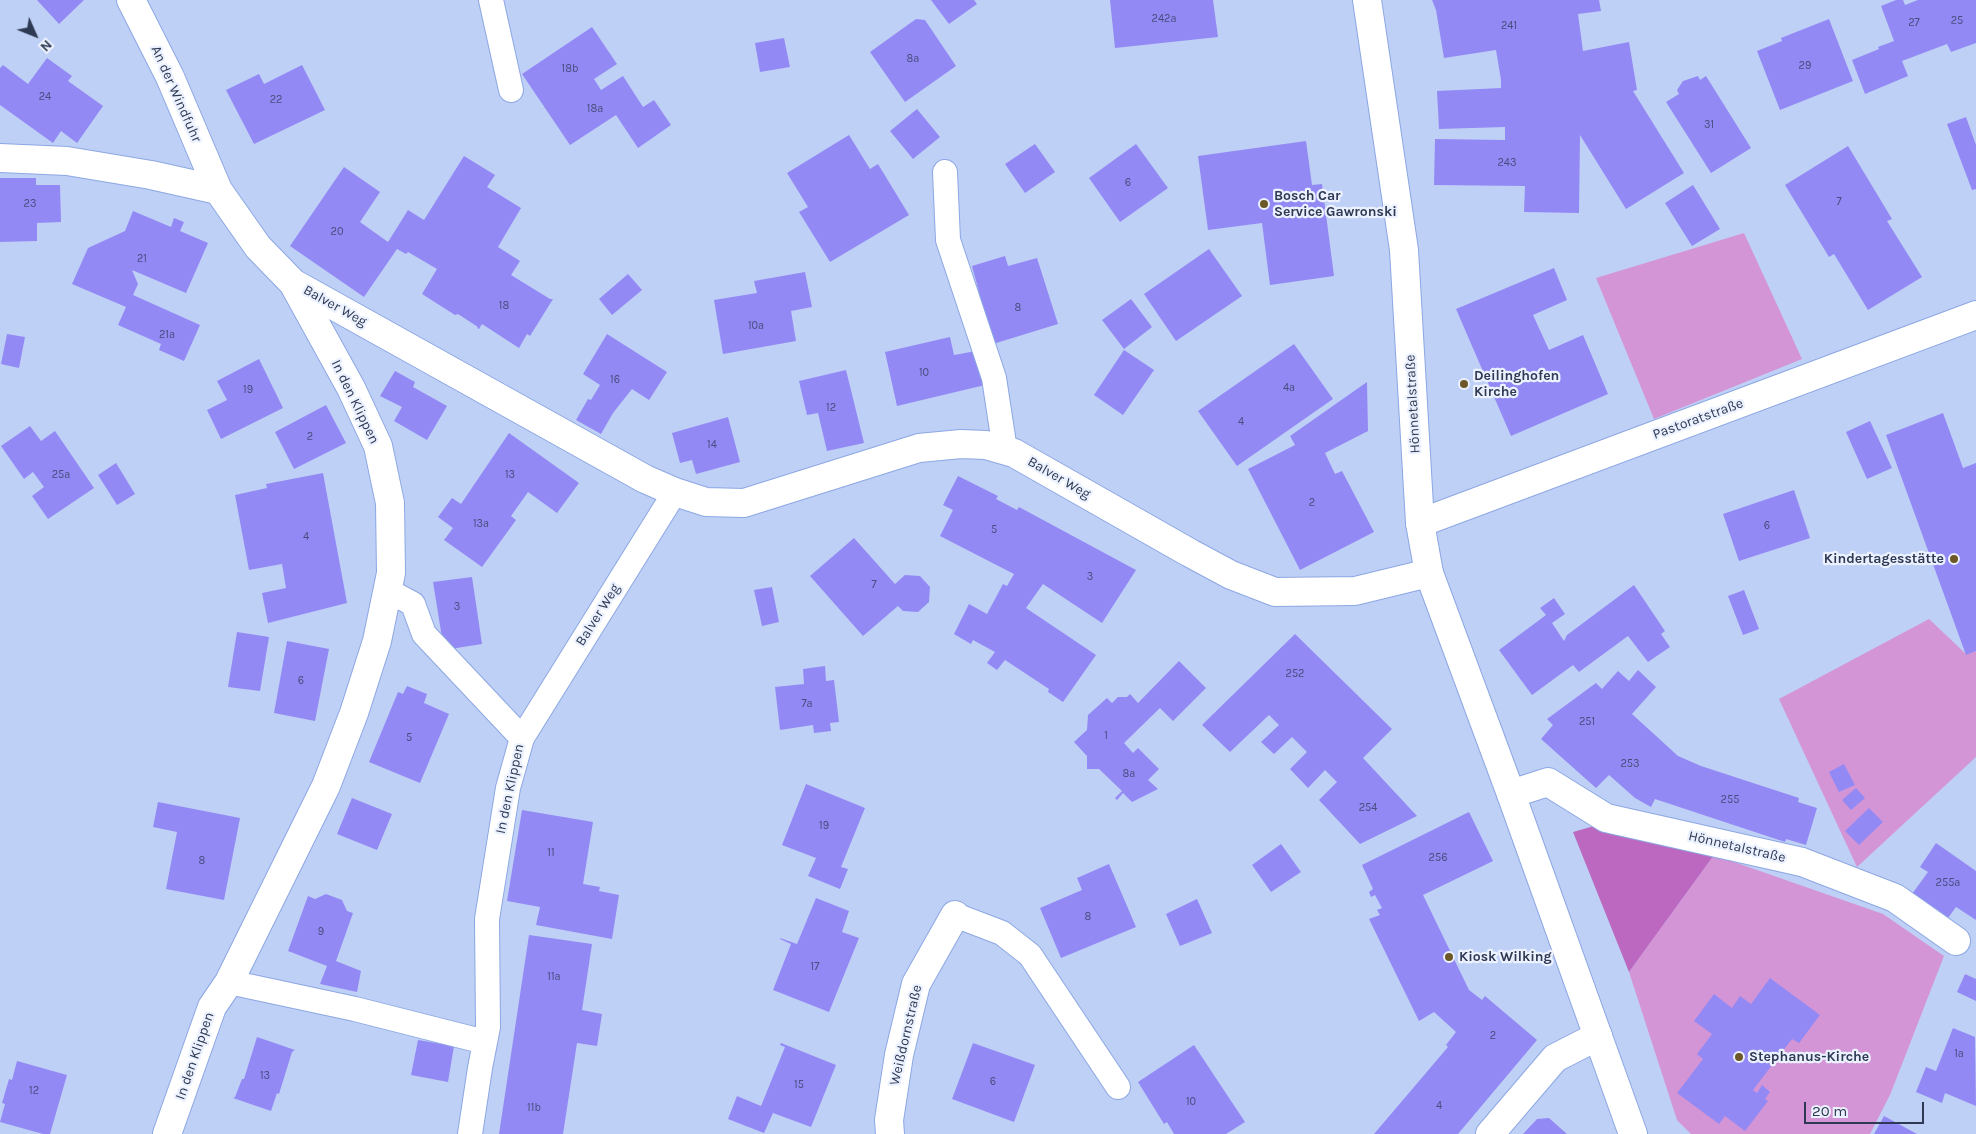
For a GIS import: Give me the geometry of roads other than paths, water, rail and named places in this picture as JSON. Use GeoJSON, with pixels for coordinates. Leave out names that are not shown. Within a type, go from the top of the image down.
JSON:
{"type":"FeatureCollection","features":[{"type":"Feature","properties":{"kind":"street","name":"An der Windfuhr"},"geometry":{"type":"LineString","coordinates":[[131,0],[170,77],[218,190]]}},
{"type":"Feature","properties":{"kind":"street","name":"Hönnetalstraße"},"geometry":{"type":"LineString","coordinates":[[1367,0],[1404,250],[1420,523],[1430,573],[1512,794],[1633,1134]]}},
{"type":"Feature","properties":{"kind":"street"},"geometry":{"type":"LineString","coordinates":[[0,158],[67,161],[150,175],[218,190]]}},
{"type":"Feature","properties":{"kind":"street","name":"Balver Weg"},"geometry":{"type":"LineString","coordinates":[[218,190],[258,247],[293,283],[645,479],[675,492],[706,502],[744,503],[919,448],[961,444],[986,445],[1014,452],[1231,575],[1275,592],[1355,591],[1430,573]]}},
{"type":"Feature","properties":{"kind":"street","name":"In den Klippen"},"geometry":{"type":"LineString","coordinates":[[168,1134],[212,1007],[229,982],[326,786],[354,713],[377,641],[391,573],[390,503],[378,446],[350,388],[293,283]]}},
{"type":"Feature","properties":{"kind":"street","name":"Pastoratstraße"},"geometry":{"type":"LineString","coordinates":[[1420,523],[1976,316]]}},
{"type":"Feature","properties":{"kind":"street","name":"Hönnetalstraße"},"geometry":{"type":"LineString","coordinates":[[1512,794],[1548,782],[1606,818],[1802,862],[1895,898],[1956,941]]}},
{"type":"Feature","properties":{"kind":"street","name":"Weißdornstraße"},"geometry":{"type":"LineString","coordinates":[[890,1134],[889,1120],[899,1055],[916,984],[955,915]]}},
{"type":"Feature","properties":{"kind":"street"},"geometry":{"type":"LineString","coordinates":[[1490,1134],[1555,1058],[1598,1036]]}},
{"type":"Feature","properties":{"kind":"lane"},"geometry":{"type":"LineString","coordinates":[[491,0],[511,90]]}},
{"type":"Feature","properties":{"kind":"lane"},"geometry":{"type":"LineString","coordinates":[[945,172],[948,240],[994,378],[1005,450]]}},
{"type":"Feature","properties":{"kind":"lane","name":"Balver Weg"},"geometry":{"type":"LineString","coordinates":[[522,738],[675,492]]}},
{"type":"Feature","properties":{"kind":"lane","name":"In den Klippen"},"geometry":{"type":"LineString","coordinates":[[387,590],[413,604],[424,634],[522,738],[508,788],[488,920],[488,1027],[470,1134]]}},
{"type":"Feature","properties":{"kind":"lane"},"geometry":{"type":"LineString","coordinates":[[955,915],[1002,934],[1030,955],[1118,1087]]}},
{"type":"Feature","properties":{"kind":"lane"},"geometry":{"type":"LineString","coordinates":[[229,982],[355,1009],[485,1042]]}},
{"type":"Feature","properties":{"kind":"place","name":"Bosch Car Service Gawronski"},"geometry":{"type":"Point","coordinates":[1264,204]}},
{"type":"Feature","properties":{"kind":"place","name":"Deilinghofen Kirche"},"geometry":{"type":"Point","coordinates":[1464,384]}},
{"type":"Feature","properties":{"kind":"place","name":"Kindertagesstätte"},"geometry":{"type":"Point","coordinates":[1954,559]}},
{"type":"Feature","properties":{"kind":"place","name":"Kiosk Wilking"},"geometry":{"type":"Point","coordinates":[1449,957]}},
{"type":"Feature","properties":{"kind":"place","name":"Stephanus-Kirche"},"geometry":{"type":"Point","coordinates":[1739,1057]}}]}
